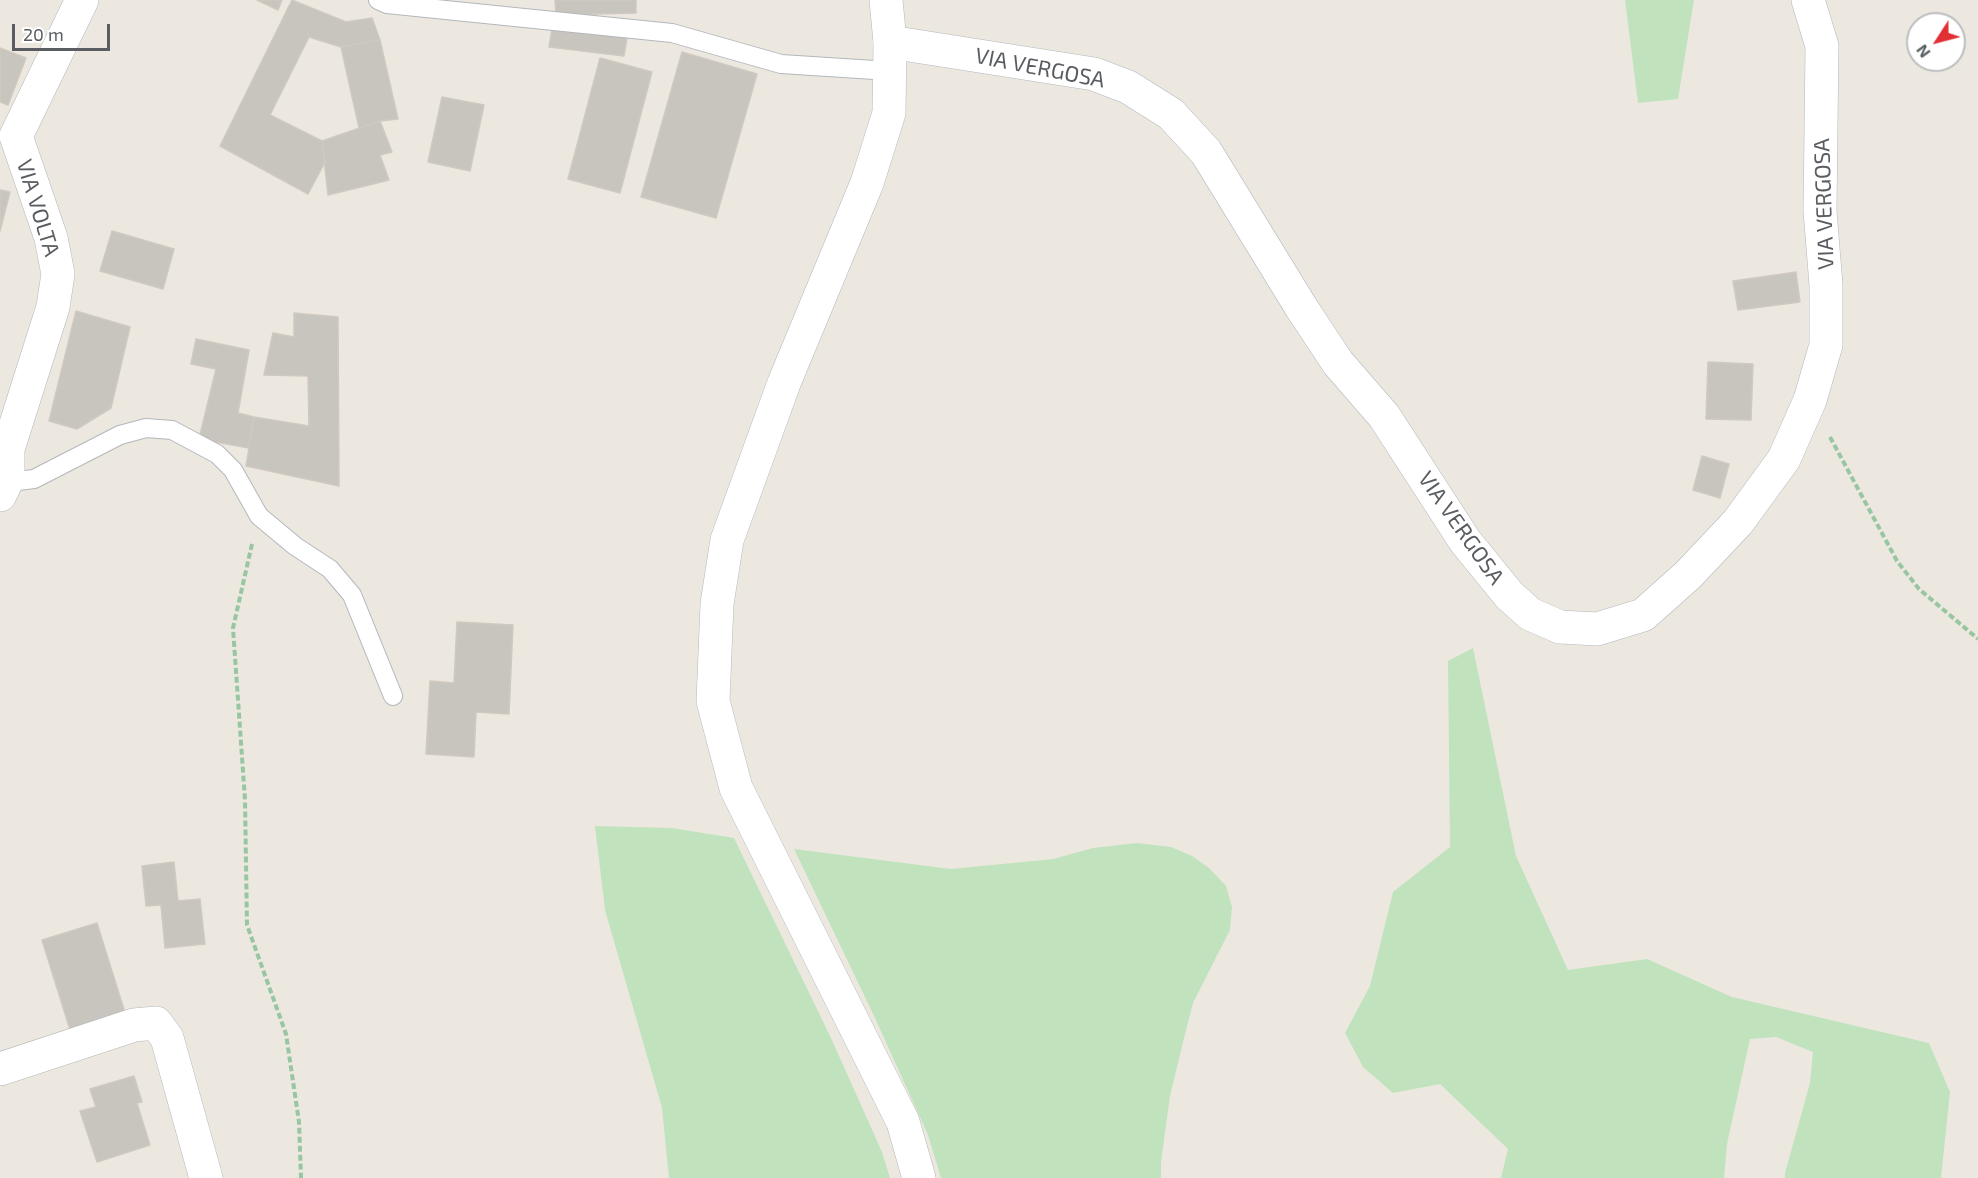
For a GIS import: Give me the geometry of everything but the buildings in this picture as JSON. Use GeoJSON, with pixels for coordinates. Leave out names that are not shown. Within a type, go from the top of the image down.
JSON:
{"type":"FeatureCollection","features":[{"type":"Feature","properties":{"kind":"street","name":"VIA VOLTA"},"geometry":{"type":"LineString","coordinates":[[4,487],[8,449],[53,308],[58,274],[51,238],[16,136],[82,0]]}},
{"type":"Feature","properties":{"kind":"street"},"geometry":{"type":"LineString","coordinates":[[886,0],[890,57],[889,113],[867,183],[784,383],[727,540],[717,604],[713,701],[736,788],[903,1122],[919,1178]]}},
{"type":"Feature","properties":{"kind":"street","name":"VIA VERGOSA"},"geometry":{"type":"LineString","coordinates":[[890,57],[1094,74],[1128,87],[1171,114],[1206,152],[1307,317],[1338,363],[1384,416],[1465,541],[1509,596],[1530,614],[1560,627],[1597,629],[1643,615],[1688,574],[1738,522],[1784,459],[1810,400],[1826,345],[1826,285],[1820,211],[1822,46],[1808,0]]}},
{"type":"Feature","properties":{"kind":"street"},"geometry":{"type":"LineString","coordinates":[[0,1069],[134,1025],[156,1023],[166,1038],[206,1178]]}},
{"type":"Feature","properties":{"kind":"lane"},"geometry":{"type":"LineString","coordinates":[[378,0],[387,4],[672,33],[781,64],[890,57]]}},
{"type":"Feature","properties":{"kind":"lane"},"geometry":{"type":"LineString","coordinates":[[4,487],[34,478],[120,435],[146,428],[172,429],[217,454],[233,470],[259,516],[295,546],[330,569],[352,595],[393,696]]}},
{"type":"Feature","properties":{"kind":"path"},"geometry":{"type":"LineString","coordinates":[[1810,400],[1897,561],[1919,589],[1978,639]]}},
{"type":"Feature","properties":{"kind":"path"},"geometry":{"type":"LineString","coordinates":[[259,516],[232,628],[245,800],[247,925],[286,1034],[299,1122],[301,1178]]}},
{"type":"Feature","properties":{"kind":"green space"},"geometry":{"type":"Polygon","coordinates":[[[1625,0],[1694,0],[1678,99],[1638,103],[1625,0]]]}},
{"type":"Feature","properties":{"kind":"green space"},"geometry":{"type":"Polygon","coordinates":[[[1473,648],[1516,856],[1568,970],[1647,959],[1732,997],[1929,1043],[1950,1092],[1941,1178],[1785,1178],[1810,1083],[1813,1052],[1776,1037],[1750,1039],[1727,1144],[1724,1178],[1501,1178],[1508,1149],[1440,1084],[1393,1093],[1363,1067],[1345,1033],[1370,986],[1393,892],[1450,847],[1448,661],[1473,648]]]}},
{"type":"Feature","properties":{"kind":"green space"},"geometry":{"type":"Polygon","coordinates":[[[595,826],[672,828],[734,838],[831,1038],[882,1152],[890,1178],[669,1178],[662,1108],[605,910],[595,826]]]}},
{"type":"Feature","properties":{"kind":"green space"},"geometry":{"type":"Polygon","coordinates":[[[1137,843],[1171,847],[1192,856],[1209,868],[1226,886],[1232,907],[1230,930],[1193,1003],[1170,1096],[1161,1178],[941,1178],[928,1135],[794,849],[951,869],[1053,859],[1093,848],[1137,843]]]}}]}
